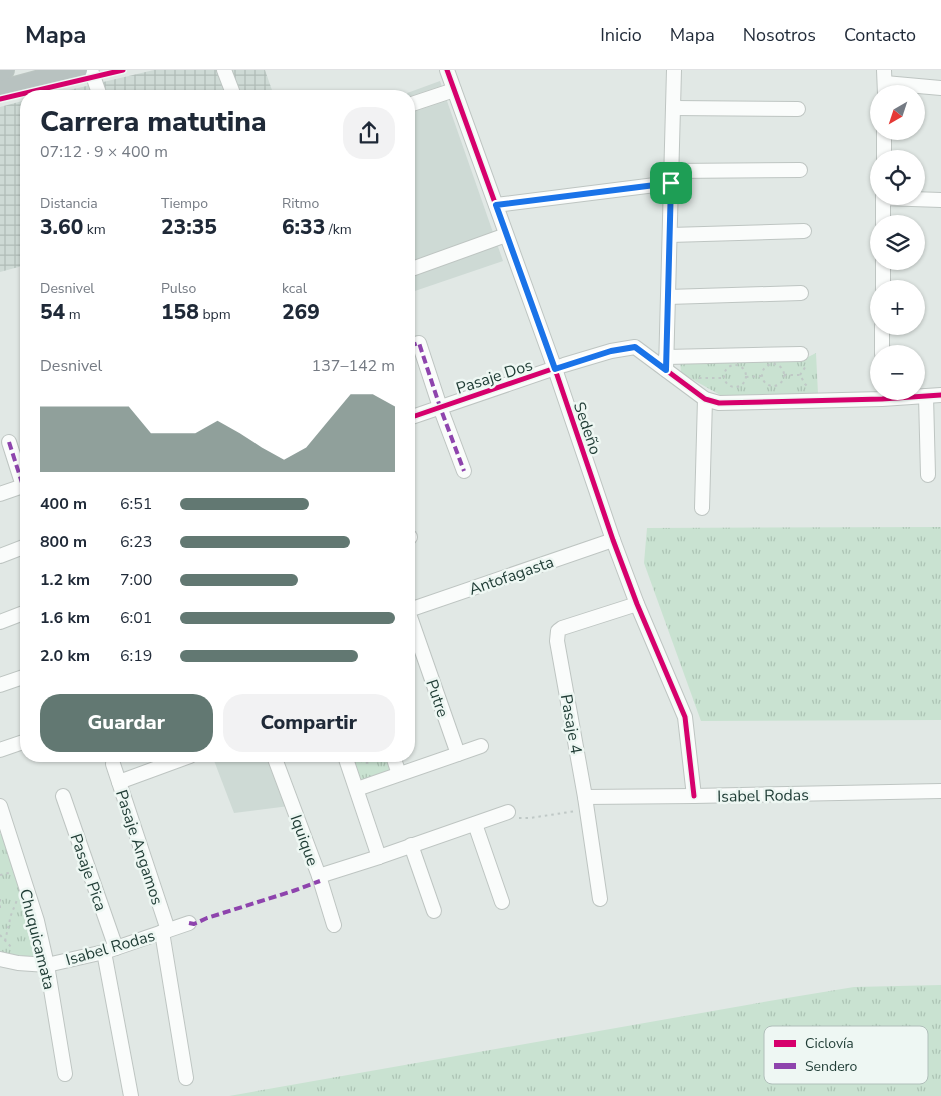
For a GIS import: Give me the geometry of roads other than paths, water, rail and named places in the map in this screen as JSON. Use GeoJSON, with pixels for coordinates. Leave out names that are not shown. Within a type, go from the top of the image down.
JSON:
{"type":"FeatureCollection","features":[{"type":"Feature","properties":{"kind":"highway"},"geometry":{"type":"LineString","coordinates":[[0,71],[4,70]]}},
{"type":"Feature","properties":{"kind":"highway"},"geometry":{"type":"LineString","coordinates":[[0,91],[44,75],[76,70]]}},
{"type":"Feature","properties":{"kind":"street"},"geometry":{"type":"LineString","coordinates":[[91,70],[98,90]]}},
{"type":"Feature","properties":{"kind":"street"},"geometry":{"type":"LineString","coordinates":[[224,70],[232,90]]}},
{"type":"Feature","properties":{"kind":"street","name":"Sedeño"},"geometry":{"type":"LineString","coordinates":[[447,70],[555,369],[613,540],[637,604],[685,717],[694,796]]}},
{"type":"Feature","properties":{"kind":"street"},"geometry":{"type":"LineString","coordinates":[[674,70],[666,363],[705,399],[719,403],[870,396]]}},
{"type":"Feature","properties":{"kind":"street"},"geometry":{"type":"LineString","coordinates":[[884,82],[941,88]]}},
{"type":"Feature","properties":{"kind":"street"},"geometry":{"type":"LineString","coordinates":[[415,103],[454,90]]}},
{"type":"Feature","properties":{"kind":"street"},"geometry":{"type":"LineString","coordinates":[[673,108],[798,109]]}},
{"type":"Feature","properties":{"kind":"street"},"geometry":{"type":"LineString","coordinates":[[496,205],[671,177],[800,170]]}},
{"type":"Feature","properties":{"kind":"street"},"geometry":{"type":"LineString","coordinates":[[925,199],[941,200]]}},
{"type":"Feature","properties":{"kind":"street"},"geometry":{"type":"LineString","coordinates":[[670,235],[804,231]]}},
{"type":"Feature","properties":{"kind":"street"},"geometry":{"type":"LineString","coordinates":[[415,268],[506,235]]}},
{"type":"Feature","properties":{"kind":"street"},"geometry":{"type":"LineString","coordinates":[[668,297],[801,293]]}},
{"type":"Feature","properties":{"kind":"street"},"geometry":{"type":"LineString","coordinates":[[415,344],[419,343],[464,471]]}},
{"type":"Feature","properties":{"kind":"street","name":"Pasaje Dos"},"geometry":{"type":"LineString","coordinates":[[415,416],[611,351],[635,347],[666,363]]}},
{"type":"Feature","properties":{"kind":"street"},"geometry":{"type":"LineString","coordinates":[[666,363],[806,358]]}},
{"type":"Feature","properties":{"kind":"street"},"geometry":{"type":"LineString","coordinates":[[928,475],[926,396],[941,395]]}},
{"type":"Feature","properties":{"kind":"street"},"geometry":{"type":"LineString","coordinates":[[702,508],[705,399]]}},
{"type":"Feature","properties":{"kind":"street"},"geometry":{"type":"LineString","coordinates":[[8,442],[20,475]]}},
{"type":"Feature","properties":{"kind":"street"},"geometry":{"type":"LineString","coordinates":[[0,494],[20,487]]}},
{"type":"Feature","properties":{"kind":"street","name":"Antofagasta"},"geometry":{"type":"LineString","coordinates":[[415,608],[613,540]]}},
{"type":"Feature","properties":{"kind":"street"},"geometry":{"type":"LineString","coordinates":[[0,556],[20,548]]}},
{"type":"Feature","properties":{"kind":"street","name":"Pasaje 4"},"geometry":{"type":"LineString","coordinates":[[600,899],[586,803],[557,641],[558,631],[562,628],[637,604]]}},
{"type":"Feature","properties":{"kind":"street"},"geometry":{"type":"LineString","coordinates":[[0,622],[20,614]]}},
{"type":"Feature","properties":{"kind":"street","name":"Putre"},"geometry":{"type":"LineString","coordinates":[[415,631],[458,754]]}},
{"type":"Feature","properties":{"kind":"street"},"geometry":{"type":"LineString","coordinates":[[0,686],[20,678]]}},
{"type":"Feature","properties":{"kind":"street"},"geometry":{"type":"LineString","coordinates":[[0,750],[20,744]]}},
{"type":"Feature","properties":{"kind":"street"},"geometry":{"type":"LineString","coordinates":[[357,789],[481,746]]}},
{"type":"Feature","properties":{"kind":"street"},"geometry":{"type":"LineString","coordinates":[[119,782],[174,762]]}},
{"type":"Feature","properties":{"kind":"street","name":"Iquique"},"geometry":{"type":"LineString","coordinates":[[276,762],[319,876],[334,924]]}},
{"type":"Feature","properties":{"kind":"street"},"geometry":{"type":"LineString","coordinates":[[347,762],[379,857]]}},
{"type":"Feature","properties":{"kind":"street"},"geometry":{"type":"LineString","coordinates":[[395,762],[399,774]]}},
{"type":"Feature","properties":{"kind":"street","name":"Pasaje Angamos"},"geometry":{"type":"LineString","coordinates":[[113,764],[165,931],[186,1078]]}},
{"type":"Feature","properties":{"kind":"street","name":"Isabel Rodas"},"geometry":{"type":"LineString","coordinates":[[586,803],[694,796],[941,791]]}},
{"type":"Feature","properties":{"kind":"street","name":"Pasaje Pica"},"geometry":{"type":"LineString","coordinates":[[64,796],[110,950],[131,1096]]}},
{"type":"Feature","properties":{"kind":"street","name":"Chuquicamata"},"geometry":{"type":"LineString","coordinates":[[0,806],[37,920],[47,965],[64,1074]]}},
{"type":"Feature","properties":{"kind":"street"},"geometry":{"type":"LineString","coordinates":[[319,876],[508,812]]}},
{"type":"Feature","properties":{"kind":"street"},"geometry":{"type":"LineString","coordinates":[[475,824],[502,902]]}},
{"type":"Feature","properties":{"kind":"street"},"geometry":{"type":"LineString","coordinates":[[411,846],[434,912]]}},
{"type":"Feature","properties":{"kind":"street","name":"Isabel Rodas"},"geometry":{"type":"LineString","coordinates":[[0,959],[18,963],[47,965],[110,950],[189,923]]}}]}
